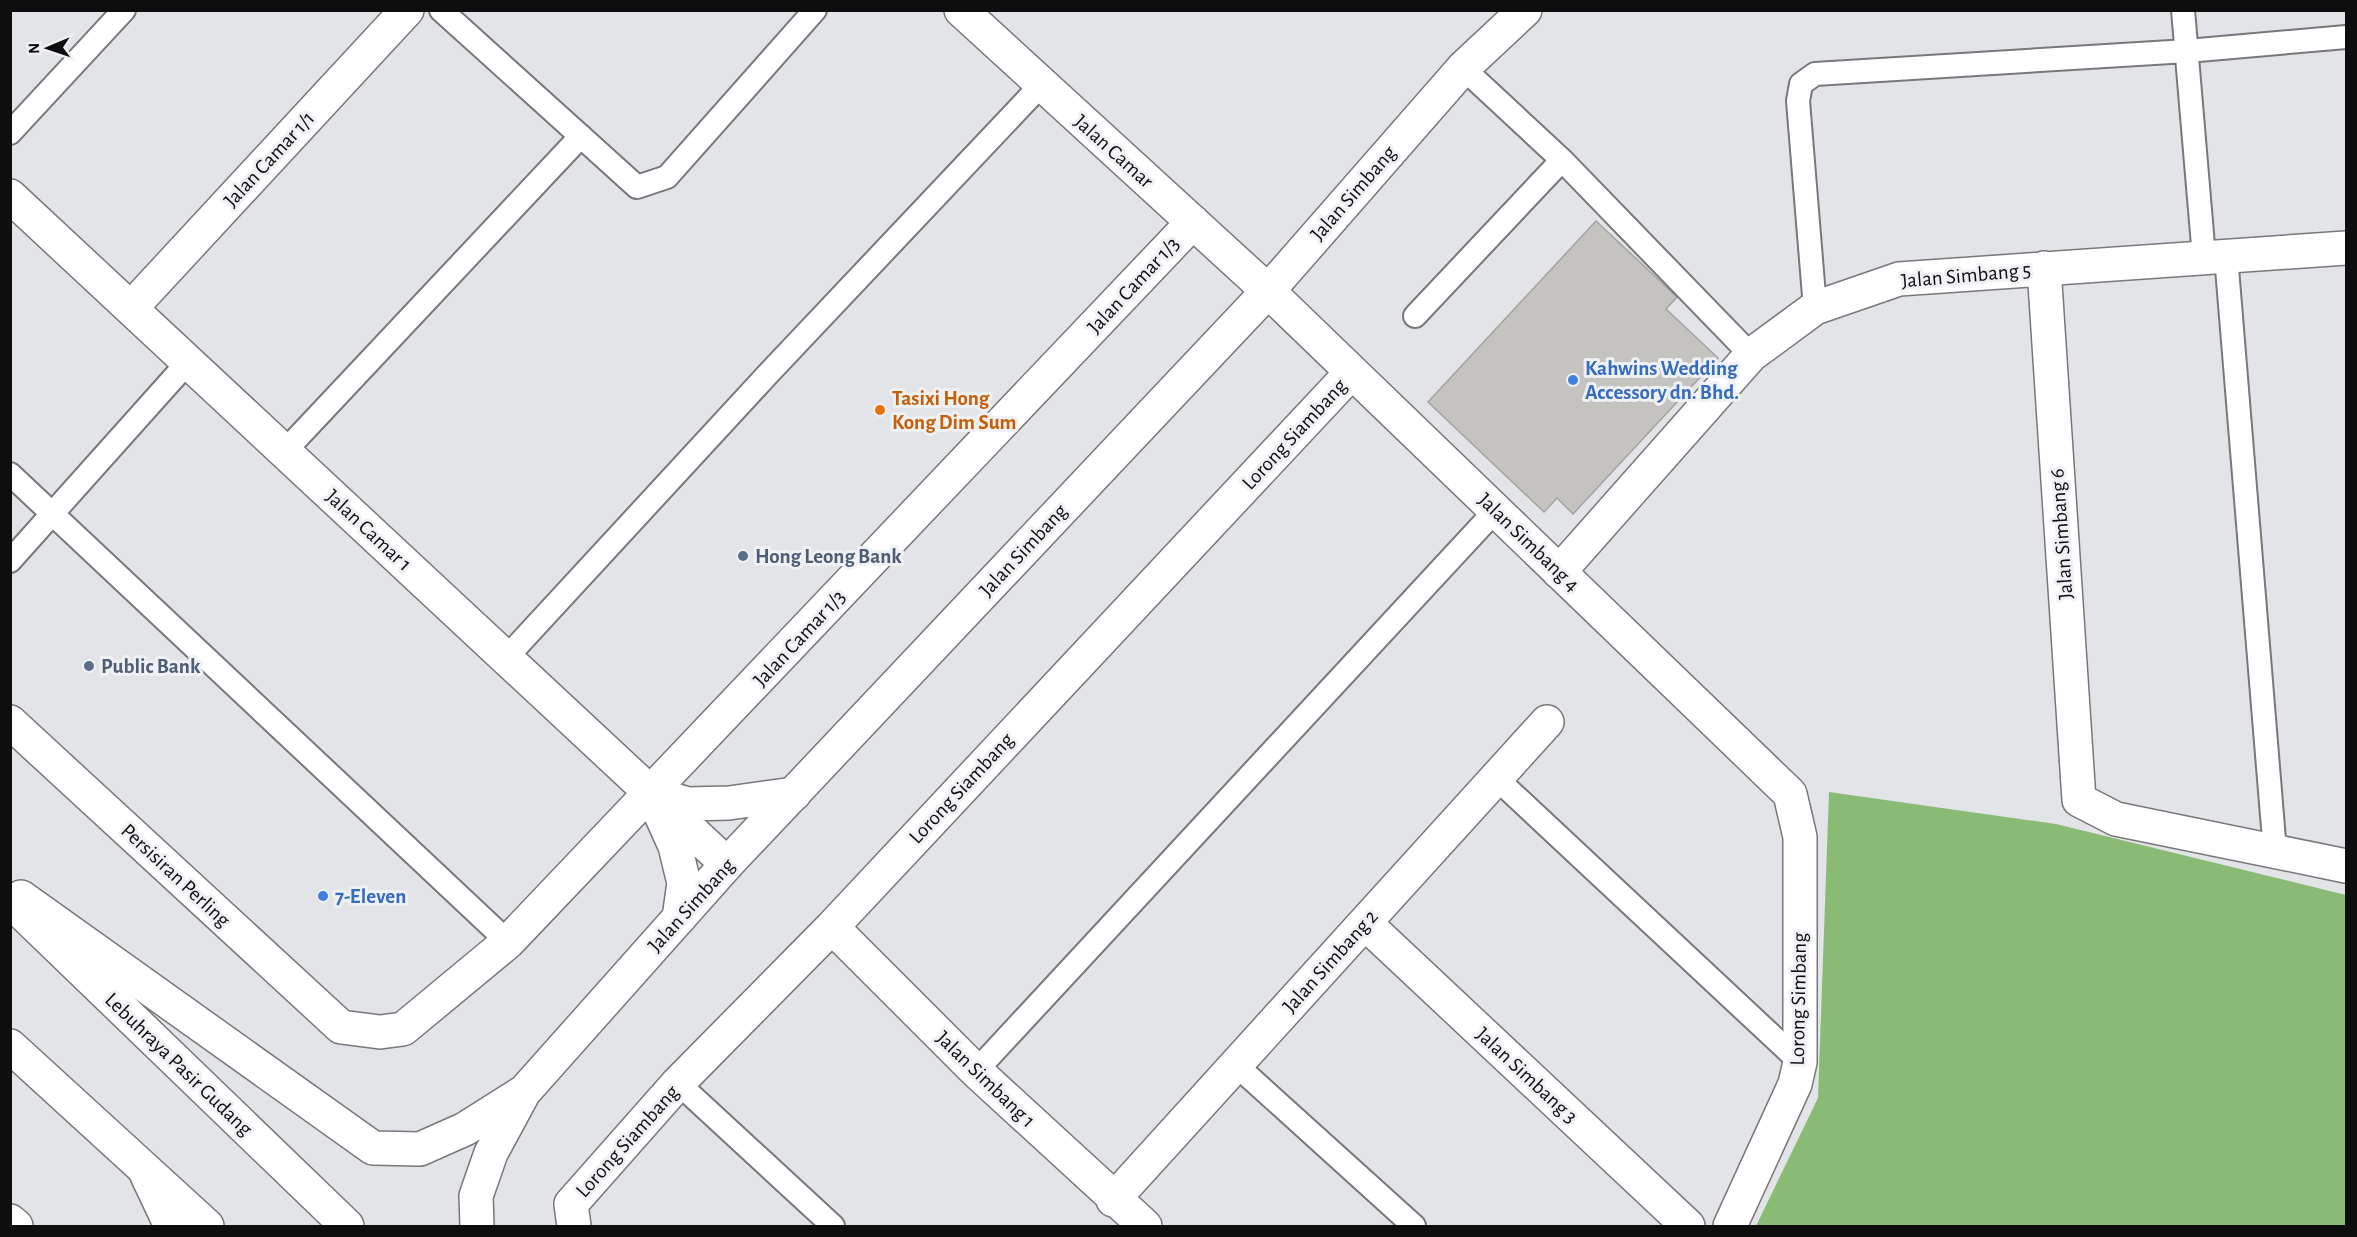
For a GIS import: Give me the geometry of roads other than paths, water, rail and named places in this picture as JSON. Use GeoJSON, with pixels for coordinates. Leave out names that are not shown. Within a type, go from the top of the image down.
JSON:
{"type":"FeatureCollection","features":[{"type":"Feature","properties":{"kind":"main road","name":"Jalan Camar 1/1"},"geometry":{"type":"LineString","coordinates":[[131,308],[407,10]]}},
{"type":"Feature","properties":{"kind":"main road","name":"Jalan Camar"},"geometry":{"type":"LineString","coordinates":[[961,10],[1268,291]]}},
{"type":"Feature","properties":{"kind":"main road","name":"Jalan Simbang"},"geometry":{"type":"LineString","coordinates":[[524,1092],[727,864],[1268,291],[1463,68],[1525,10]]}},
{"type":"Feature","properties":{"kind":"main road","name":"Jalan Camar 1"},"geometry":{"type":"LineString","coordinates":[[10,196],[727,864]]}},
{"type":"Feature","properties":{"kind":"main road","name":"Jalan Camar 1/3"},"geometry":{"type":"LineString","coordinates":[[341,1027],[380,1032],[403,1029],[508,942],[1193,222]]}},
{"type":"Feature","properties":{"kind":"main road","name":"Jalan Simbang 5"},"geometry":{"type":"LineString","coordinates":[[1559,572],[1751,354],[1815,308],[1899,279],[2346,248]]}},
{"type":"Feature","properties":{"kind":"main road","name":"Jalan Simbang 6"},"geometry":{"type":"LineString","coordinates":[[2044,268],[2079,800],[2116,819],[2276,852]]}},
{"type":"Feature","properties":{"kind":"main road","name":"Jalan Simbang 4"},"geometry":{"type":"LineString","coordinates":[[1268,291],[1790,794]]}},
{"type":"Feature","properties":{"kind":"main road","name":"Lorong Siambang"},"geometry":{"type":"LineString","coordinates":[[572,1216],[678,1083],[832,927],[1352,372]]}},
{"type":"Feature","properties":{"kind":"main road","name":"Persisiran Perling"},"geometry":{"type":"LineString","coordinates":[[10,722],[341,1027]]}},
{"type":"Feature","properties":{"kind":"main road","name":"Jalan Simbang 2"},"geometry":{"type":"LineString","coordinates":[[1113,1200],[1547,722]]}},
{"type":"Feature","properties":{"kind":"main road"},"geometry":{"type":"LineString","coordinates":[[652,793],[688,804],[729,803],[794,794]]}},
{"type":"Feature","properties":{"kind":"main road"},"geometry":{"type":"LineString","coordinates":[[652,793],[675,846],[684,883],[679,918]]}},
{"type":"Feature","properties":{"kind":"main road","name":"Lorong Simbang"},"geometry":{"type":"LineString","coordinates":[[1730,1227],[1795,1084],[1800,1062],[1800,837],[1790,794]]}},
{"type":"Feature","properties":{"kind":"main road"},"geometry":{"type":"LineString","coordinates":[[2276,852],[2346,866]]}},
{"type":"Feature","properties":{"kind":"main road"},"geometry":{"type":"LineString","coordinates":[[10,890],[373,1148],[420,1149],[465,1129],[524,1092]]}},
{"type":"Feature","properties":{"kind":"main road","name":"Lebuhraya Pasir Gudang"},"geometry":{"type":"LineString","coordinates":[[10,901],[347,1227]]}},
{"type":"Feature","properties":{"kind":"main road","name":"Jalan Simbang 3"},"geometry":{"type":"LineString","coordinates":[[1365,923],[1688,1227]]}},
{"type":"Feature","properties":{"kind":"main road","name":"Jalan Simbang 1"},"geometry":{"type":"LineString","coordinates":[[832,927],[976,1071],[1113,1200],[1145,1227]]}},
{"type":"Feature","properties":{"kind":"main road"},"geometry":{"type":"LineString","coordinates":[[10,1046],[207,1227]]}},
{"type":"Feature","properties":{"kind":"main road"},"geometry":{"type":"LineString","coordinates":[[477,1227],[476,1196],[488,1164],[524,1092]]}},
{"type":"Feature","properties":{"kind":"main road"},"geometry":{"type":"LineString","coordinates":[[146,1173],[171,1227]]}},
{"type":"Feature","properties":{"kind":"main road"},"geometry":{"type":"LineString","coordinates":[[10,1221],[16,1227]]}},
{"type":"Feature","properties":{"kind":"lane"},"geometry":{"type":"LineString","coordinates":[[10,133],[124,10]]}},
{"type":"Feature","properties":{"kind":"lane"},"geometry":{"type":"LineString","coordinates":[[441,10],[637,187],[667,177],[814,10]]}},
{"type":"Feature","properties":{"kind":"lane"},"geometry":{"type":"LineString","coordinates":[[2183,10],[2215,257],[2276,852]]}},
{"type":"Feature","properties":{"kind":"lane"},"geometry":{"type":"LineString","coordinates":[[1815,308],[1798,101],[1801,84],[1815,74],[2187,51],[2346,37]]}},
{"type":"Feature","properties":{"kind":"lane"},"geometry":{"type":"LineString","coordinates":[[1463,68],[1562,160],[1751,354]]}},
{"type":"Feature","properties":{"kind":"lane"},"geometry":{"type":"LineString","coordinates":[[506,657],[768,374],[1042,84]]}},
{"type":"Feature","properties":{"kind":"lane"},"geometry":{"type":"LineString","coordinates":[[284,452],[581,136]]}},
{"type":"Feature","properties":{"kind":"lane"},"geometry":{"type":"LineString","coordinates":[[1415,316],[1562,160]]}},
{"type":"Feature","properties":{"kind":"lane"},"geometry":{"type":"LineString","coordinates":[[10,561],[188,362]]}},
{"type":"Feature","properties":{"kind":"lane"},"geometry":{"type":"LineString","coordinates":[[10,474],[508,942]]}},
{"type":"Feature","properties":{"kind":"lane"},"geometry":{"type":"LineString","coordinates":[[976,1071],[1496,510]]}},
{"type":"Feature","properties":{"kind":"lane"},"geometry":{"type":"LineString","coordinates":[[1496,778],[1800,1062]]}},
{"type":"Feature","properties":{"kind":"lane"},"geometry":{"type":"LineString","coordinates":[[1236,1065],[1413,1227]]}},
{"type":"Feature","properties":{"kind":"lane"},"geometry":{"type":"LineString","coordinates":[[678,1083],[833,1227]]}},
{"type":"Feature","properties":{"kind":"place","name":"Kahwins Wedding Accessory dn. Bhd."},"geometry":{"type":"Point","coordinates":[1573,380]}},
{"type":"Feature","properties":{"kind":"place","name":"Tasixi Hong Kong Dim Sum"},"geometry":{"type":"Point","coordinates":[880,410]}},
{"type":"Feature","properties":{"kind":"place","name":"Hong Leong Bank"},"geometry":{"type":"Point","coordinates":[743,556]}},
{"type":"Feature","properties":{"kind":"place","name":"Public Bank"},"geometry":{"type":"Point","coordinates":[89,666]}},
{"type":"Feature","properties":{"kind":"place","name":"7-Eleven"},"geometry":{"type":"Point","coordinates":[323,896]}}]}
